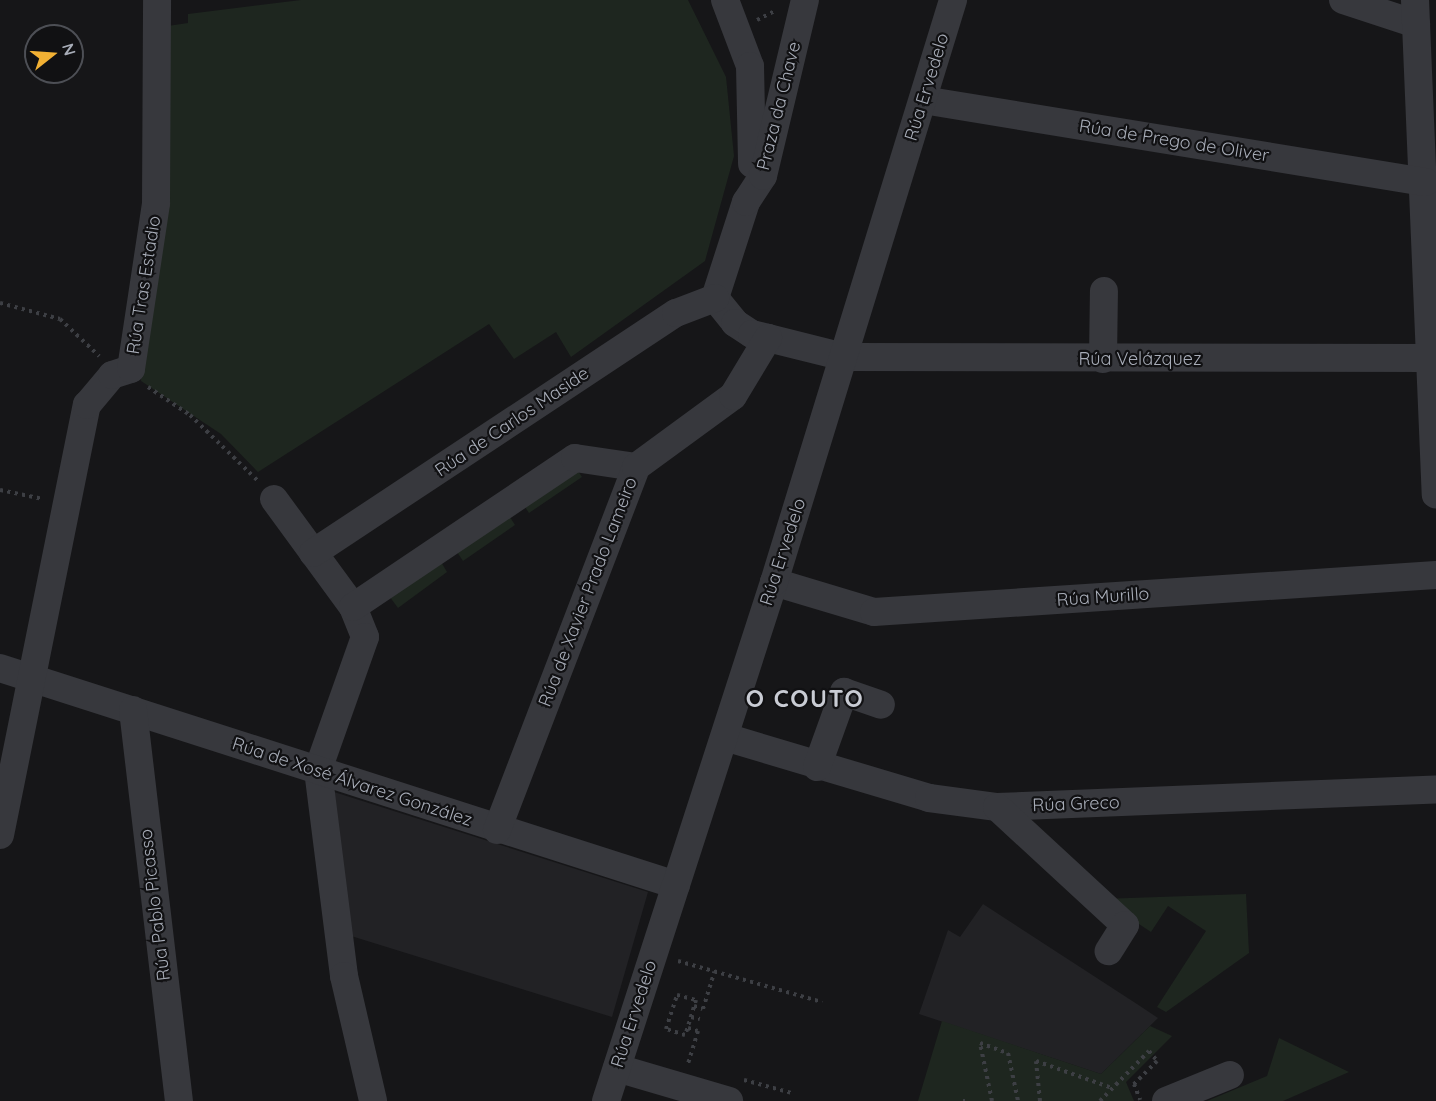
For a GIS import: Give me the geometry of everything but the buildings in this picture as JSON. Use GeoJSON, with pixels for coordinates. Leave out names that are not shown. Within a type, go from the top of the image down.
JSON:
{"type":"FeatureCollection","features":[{"type":"Feature","properties":{"kind":"street","name":"Rúa Tras Estadio"},"geometry":{"type":"LineString","coordinates":[[0,835],[3,806],[29,677],[48,615],[87,405],[122,372],[156,203],[157,0]]}},
{"type":"Feature","properties":{"kind":"street"},"geometry":{"type":"LineString","coordinates":[[725,0],[739,28],[750,66],[755,123],[746,202]]}},
{"type":"Feature","properties":{"kind":"street","name":"Rúa Ervedelo"},"geometry":{"type":"LineString","coordinates":[[606,1101],[774,582],[952,0]]}},
{"type":"Feature","properties":{"kind":"street"},"geometry":{"type":"LineString","coordinates":[[1343,0],[1416,12],[1433,358],[1436,495]]}},
{"type":"Feature","properties":{"kind":"street","name":"Praza da Chave"},"geometry":{"type":"LineString","coordinates":[[715,298],[746,202],[763,176],[794,5]]}},
{"type":"Feature","properties":{"kind":"street","name":"Rúa de Prego de Oliver"},"geometry":{"type":"LineString","coordinates":[[923,100],[1425,182]]}},
{"type":"Feature","properties":{"kind":"street"},"geometry":{"type":"LineString","coordinates":[[1103,359],[1104,291]]}},
{"type":"Feature","properties":{"kind":"street"},"geometry":{"type":"LineString","coordinates":[[715,298],[735,323],[768,338],[844,357]]}},
{"type":"Feature","properties":{"kind":"street","name":"Rúa de Carlos Maside"},"geometry":{"type":"LineString","coordinates":[[313,553],[676,313],[715,298]]}},
{"type":"Feature","properties":{"kind":"street","name":"Rúa de Xavier Prado Lameiro"},"geometry":{"type":"LineString","coordinates":[[497,830],[636,467],[733,396],[768,338]]}},
{"type":"Feature","properties":{"kind":"street","name":"Rúa Velázquez"},"geometry":{"type":"LineString","coordinates":[[844,357],[1433,358]]}},
{"type":"Feature","properties":{"kind":"street"},"geometry":{"type":"LineString","coordinates":[[353,607],[575,458],[636,467]]}},
{"type":"Feature","properties":{"kind":"street"},"geometry":{"type":"LineString","coordinates":[[274,499],[353,607],[365,637],[318,770],[344,976],[374,1101]]}},
{"type":"Feature","properties":{"kind":"street","name":"Rúa Murillo"},"geometry":{"type":"LineString","coordinates":[[774,582],[874,612],[1436,575]]}},
{"type":"Feature","properties":{"kind":"street","name":"Rúa de Xosé Álvarez González"},"geometry":{"type":"LineString","coordinates":[[0,668],[497,830],[676,885]]}},
{"type":"Feature","properties":{"kind":"street"},"geometry":{"type":"LineString","coordinates":[[817,767],[844,692],[881,705]]}},
{"type":"Feature","properties":{"kind":"street","name":"Rúa Pablo Picasso"},"geometry":{"type":"LineString","coordinates":[[133,710],[179,1101]]}},
{"type":"Feature","properties":{"kind":"street","name":"Rúa Greco"},"geometry":{"type":"LineString","coordinates":[[725,737],[817,767],[929,798],[997,807],[1436,789]]}},
{"type":"Feature","properties":{"kind":"street"},"geometry":{"type":"LineString","coordinates":[[997,807],[1125,925],[1109,951]]}},
{"type":"Feature","properties":{"kind":"street"},"geometry":{"type":"LineString","coordinates":[[617,1068],[729,1101]]}},
{"type":"Feature","properties":{"kind":"street"},"geometry":{"type":"LineString","coordinates":[[1166,1101],[1230,1074]]}},
{"type":"Feature","properties":{"kind":"path"},"geometry":{"type":"LineString","coordinates":[[739,28],[794,5]]}},
{"type":"Feature","properties":{"kind":"path"},"geometry":{"type":"LineString","coordinates":[[0,303],[60,319],[91,343],[122,372],[190,416],[234,454],[274,499]]}},
{"type":"Feature","properties":{"kind":"path"},"geometry":{"type":"LineString","coordinates":[[0,490],[67,504]]}},
{"type":"Feature","properties":{"kind":"path"},"geometry":{"type":"LineString","coordinates":[[654,955],[822,1002]]}},
{"type":"Feature","properties":{"kind":"path"},"geometry":{"type":"LineString","coordinates":[[694,1006],[703,1009],[714,972]]}},
{"type":"Feature","properties":{"kind":"path"},"geometry":{"type":"LineString","coordinates":[[676,995],[696,1000],[691,1017],[685,1035],[666,1029],[676,995]]}},
{"type":"Feature","properties":{"kind":"path"},"geometry":{"type":"LineString","coordinates":[[691,1017],[700,1019]]}},
{"type":"Feature","properties":{"kind":"path"},"geometry":{"type":"LineString","coordinates":[[688,1028],[698,1031],[688,1064]]}},
{"type":"Feature","properties":{"kind":"path"},"geometry":{"type":"LineString","coordinates":[[992,1101],[980,1043],[1008,1053],[1018,1101]]}},
{"type":"Feature","properties":{"kind":"path"},"geometry":{"type":"LineString","coordinates":[[1100,1101],[1149,1052],[1157,1061],[1134,1084],[1141,1101]]}},
{"type":"Feature","properties":{"kind":"path"},"geometry":{"type":"LineString","coordinates":[[1040,1101],[1036,1061],[1112,1088]]}},
{"type":"Feature","properties":{"kind":"shaded area"},"geometry":{"type":"Polygon","coordinates":[[[301,0],[688,0],[726,77],[734,156],[705,261],[571,357],[556,332],[514,359],[489,324],[258,472],[221,434],[141,381],[161,27],[188,23],[188,14],[301,0]]]}},
{"type":"Feature","properties":{"kind":"shaded area"},"geometry":{"type":"Polygon","coordinates":[[[574,465],[582,477],[529,513],[521,501],[574,465]]]}},
{"type":"Feature","properties":{"kind":"shaded area"},"geometry":{"type":"Polygon","coordinates":[[[506,511],[515,525],[463,561],[453,546],[506,511]]]}},
{"type":"Feature","properties":{"kind":"shaded area"},"geometry":{"type":"Polygon","coordinates":[[[437,555],[447,572],[398,608],[384,589],[437,555]]]}},
{"type":"Feature","properties":{"kind":"shaded area"},"geometry":{"type":"Polygon","coordinates":[[[334,792],[648,892],[612,1017],[348,935],[334,792]]]}},
{"type":"Feature","properties":{"kind":"shaded area"},"geometry":{"type":"Polygon","coordinates":[[[1246,894],[1249,953],[1166,1012],[1157,1007],[1206,931],[1168,906],[1151,932],[1101,899],[1246,894]]]}},
{"type":"Feature","properties":{"kind":"shaded area"},"geometry":{"type":"Polygon","coordinates":[[[983,904],[1158,1018],[1101,1074],[919,1014],[948,930],[960,937],[983,904]]]}},
{"type":"Feature","properties":{"kind":"shaded area"},"geometry":{"type":"Polygon","coordinates":[[[942,1021],[1101,1074],[1150,1026],[1172,1036],[1126,1082],[1134,1101],[918,1101],[942,1021]]]}},
{"type":"Feature","properties":{"kind":"shaded area"},"geometry":{"type":"Polygon","coordinates":[[[1279,1038],[1349,1072],[1283,1101],[1207,1101],[1267,1076],[1279,1038]]]}},
{"type":"Feature","properties":{"kind":"district","name":"O COUTO"},"geometry":{"type":"Point","coordinates":[805,699]}}]}
